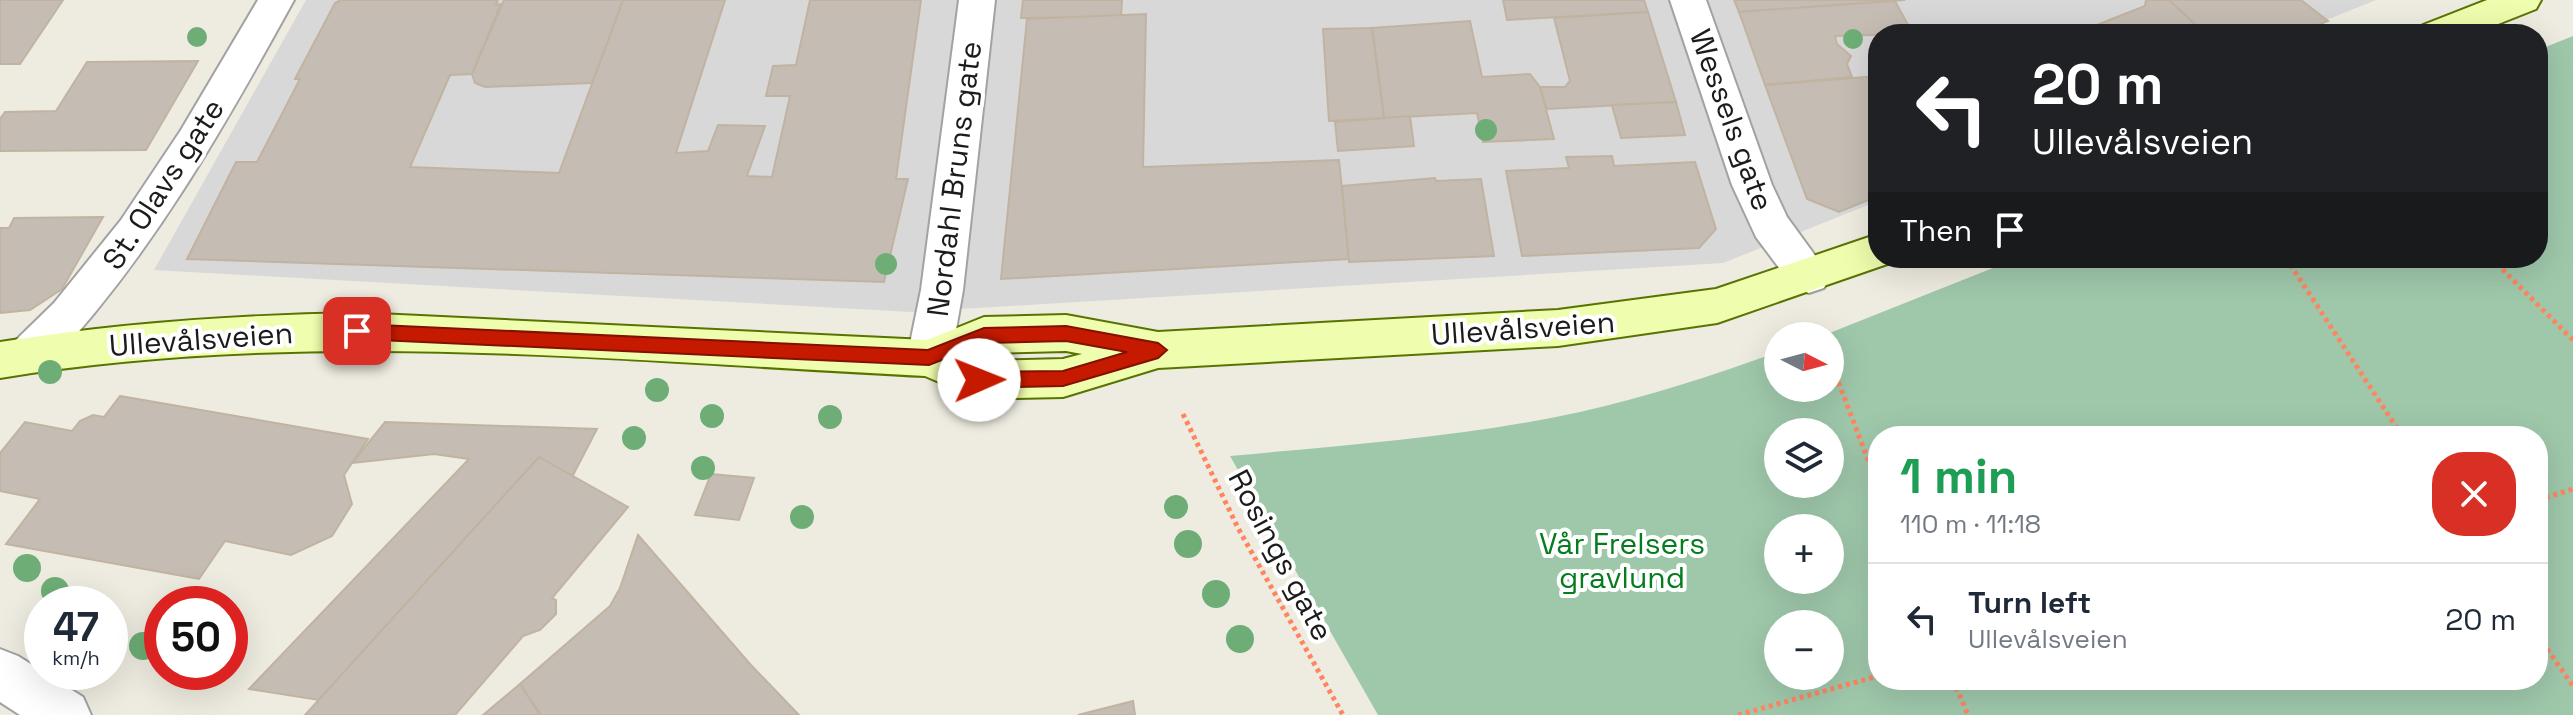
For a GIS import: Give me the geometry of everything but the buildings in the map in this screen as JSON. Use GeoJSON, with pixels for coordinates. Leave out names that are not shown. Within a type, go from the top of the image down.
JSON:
{"type":"FeatureCollection","features":[{"type":"Feature","properties":{"kind":"main road"},"geometry":{"type":"LineString","coordinates":[[2462,24],[2523,0]]}},
{"type":"Feature","properties":{"kind":"main road","name":"Ullevålsveien"},"geometry":{"type":"LineString","coordinates":[[16,357],[184,337],[357,331],[929,358],[979,380],[1063,378],[1158,350],[1619,322],[1717,306],[1868,254]]}},
{"type":"Feature","properties":{"kind":"street","name":"St. Olavs gate"},"geometry":{"type":"LineString","coordinates":[[16,357],[74,313],[179,171],[276,0]]}},
{"type":"Feature","properties":{"kind":"street","name":"Nordahl Bruns gate"},"geometry":{"type":"LineString","coordinates":[[929,358],[942,290],[977,0]]}},
{"type":"Feature","properties":{"kind":"street","name":"Wessels gate"},"geometry":{"type":"LineString","coordinates":[[1688,0],[1752,185],[1771,226],[1809,276]]}},
{"type":"Feature","properties":{"kind":"street"},"geometry":{"type":"LineString","coordinates":[[0,673],[65,715]]}},
{"type":"Feature","properties":{"kind":"path"},"geometry":{"type":"LineString","coordinates":[[2293,268],[2395,426]]}},
{"type":"Feature","properties":{"kind":"path"},"geometry":{"type":"LineString","coordinates":[[2501,268],[2573,340]]}},
{"type":"Feature","properties":{"kind":"path"},"geometry":{"type":"LineString","coordinates":[[1844,397],[1868,460]]}},
{"type":"Feature","properties":{"kind":"path","name":"Rosings gate"},"geometry":{"type":"LineString","coordinates":[[1183,414],[1238,528],[1343,715]]}},
{"type":"Feature","properties":{"kind":"path"},"geometry":{"type":"LineString","coordinates":[[2548,497],[2573,489]]}},
{"type":"Feature","properties":{"kind":"path"},"geometry":{"type":"LineString","coordinates":[[2548,650],[2573,686]]}},
{"type":"Feature","properties":{"kind":"path"},"geometry":{"type":"LineString","coordinates":[[1738,715],[1868,679]]}},
{"type":"Feature","properties":{"kind":"path"},"geometry":{"type":"LineString","coordinates":[[1957,690],[1968,715]]}},
{"type":"Feature","properties":{"kind":"shaded area"},"geometry":{"type":"Polygon","coordinates":[[[306,0],[2376,0],[2316,24],[1868,24],[1868,205],[1723,263],[911,312],[154,270],[306,0]]]}},
{"type":"Feature","properties":{"kind":"green space","name":"Vår Frelsers gravlund"},"geometry":{"type":"Polygon","coordinates":[[[2573,36],[2573,715],[1378,715],[1230,456],[1406,439],[1537,421],[1605,406],[1764,357],[1764,402],[1844,402],[1844,327],[1993,268],[2548,268],[2548,46],[2573,36]]]}},
{"type":"Feature","properties":{"kind":"route"},"geometry":{"type":"LineString","coordinates":[[357,331],[929,358],[984,335],[1066,333],[1158,350],[1063,378],[979,380]]}}]}
